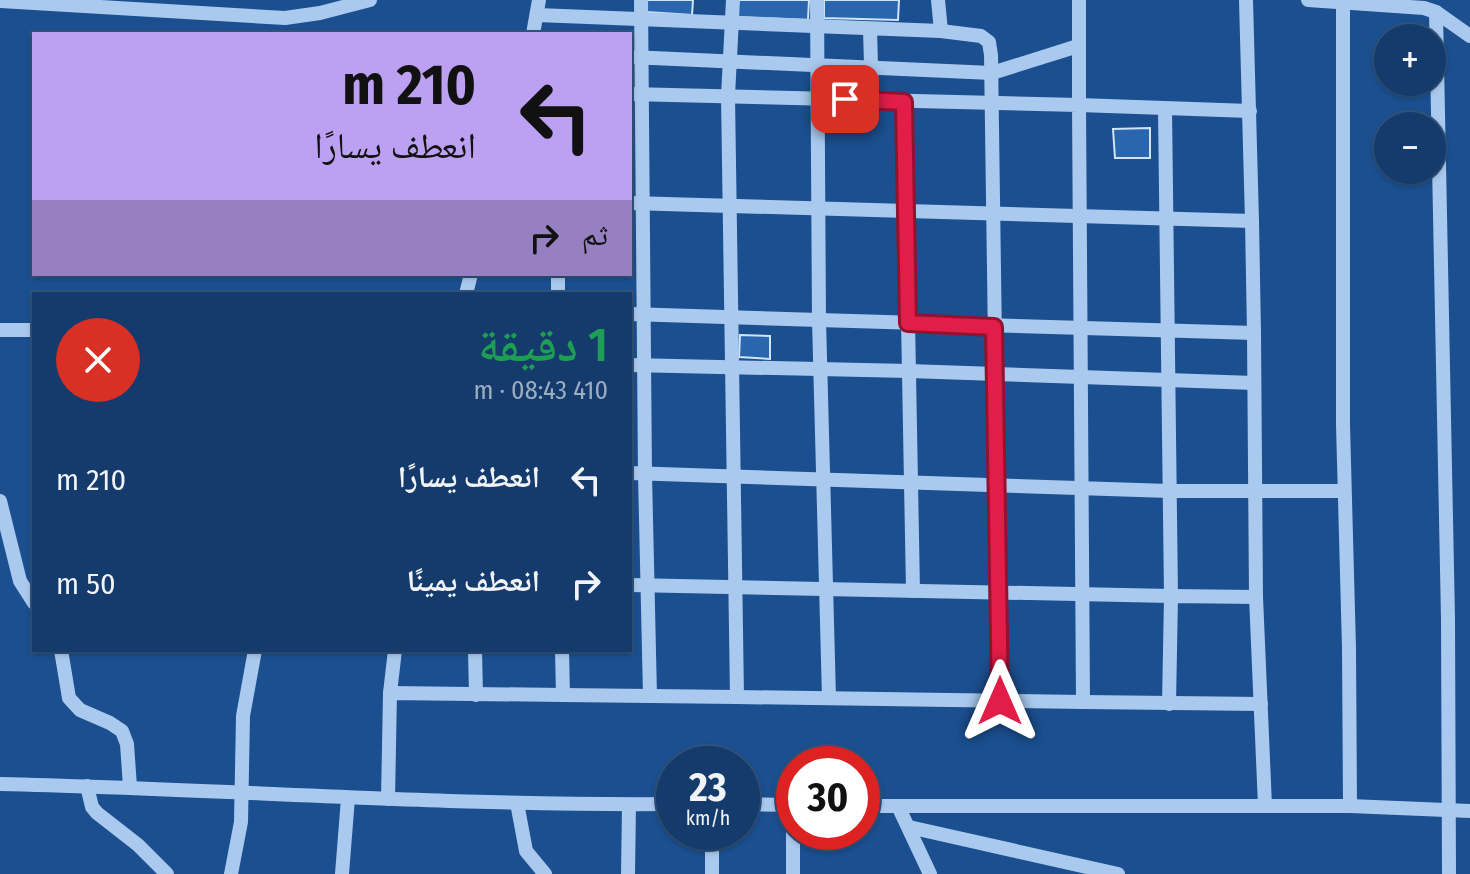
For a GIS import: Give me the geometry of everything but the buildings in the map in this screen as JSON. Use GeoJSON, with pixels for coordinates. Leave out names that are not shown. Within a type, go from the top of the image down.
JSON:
{"type":"FeatureCollection","features":[{"type":"Feature","properties":{"kind":"street"},"geometry":{"type":"LineString","coordinates":[[0,1],[285,18],[370,0]]}},
{"type":"Feature","properties":{"kind":"street"},"geometry":{"type":"LineString","coordinates":[[641,0],[636,57],[638,473],[648,585],[650,696]]}},
{"type":"Feature","properties":{"kind":"street"},"geometry":{"type":"LineString","coordinates":[[733,0],[728,96],[737,697]]}},
{"type":"Feature","properties":{"kind":"street"},"geometry":{"type":"LineString","coordinates":[[817,0],[817,209],[829,698]]}},
{"type":"Feature","properties":{"kind":"street"},"geometry":{"type":"LineString","coordinates":[[938,0],[941,31]]}},
{"type":"Feature","properties":{"kind":"street"},"geometry":{"type":"LineString","coordinates":[[1079,0],[1083,702]]}},
{"type":"Feature","properties":{"kind":"street"},"geometry":{"type":"LineString","coordinates":[[1246,0],[1254,333],[1256,597],[1265,806]]}},
{"type":"Feature","properties":{"kind":"street"},"geometry":{"type":"LineString","coordinates":[[1308,0],[1409,3],[1436,12],[1470,36]]}},
{"type":"Feature","properties":{"kind":"street"},"geometry":{"type":"LineString","coordinates":[[1343,2],[1343,491],[1349,648],[1350,806]]}},
{"type":"Feature","properties":{"kind":"street"},"geometry":{"type":"LineString","coordinates":[[533,32],[538,7],[641,19],[941,31],[981,36],[989,42],[992,73],[1000,701]]}},
{"type":"Feature","properties":{"kind":"street"},"geometry":{"type":"LineString","coordinates":[[1436,12],[1448,619],[1449,874]]}},
{"type":"Feature","properties":{"kind":"street"},"geometry":{"type":"LineString","coordinates":[[870,29],[872,101]]}},
{"type":"Feature","properties":{"kind":"street"},"geometry":{"type":"LineString","coordinates":[[636,57],[992,73],[1078,46]]}},
{"type":"Feature","properties":{"kind":"street"},"geometry":{"type":"LineString","coordinates":[[636,94],[1250,111]]}},
{"type":"Feature","properties":{"kind":"street"},"geometry":{"type":"LineString","coordinates":[[904,102],[913,591]]}},
{"type":"Feature","properties":{"kind":"street"},"geometry":{"type":"LineString","coordinates":[[1165,109],[1171,596],[1169,704]]}},
{"type":"Feature","properties":{"kind":"street"},"geometry":{"type":"LineString","coordinates":[[636,203],[1252,221]]}},
{"type":"Feature","properties":{"kind":"street"},"geometry":{"type":"LineString","coordinates":[[638,315],[1254,333]]}},
{"type":"Feature","properties":{"kind":"street"},"geometry":{"type":"LineString","coordinates":[[0,330],[32,330]]}},
{"type":"Feature","properties":{"kind":"street"},"geometry":{"type":"LineString","coordinates":[[638,365],[1254,383]]}},
{"type":"Feature","properties":{"kind":"street"},"geometry":{"type":"LineString","coordinates":[[638,473],[1169,491],[1343,491]]}},
{"type":"Feature","properties":{"kind":"street"},"geometry":{"type":"LineString","coordinates":[[0,501],[20,581],[32,600]]}},
{"type":"Feature","properties":{"kind":"street"},"geometry":{"type":"LineString","coordinates":[[632,585],[1256,597]]}},
{"type":"Feature","properties":{"kind":"street"},"geometry":{"type":"LineString","coordinates":[[61,652],[69,698],[80,710],[122,731],[127,744],[130,787]]}},
{"type":"Feature","properties":{"kind":"street"},"geometry":{"type":"LineString","coordinates":[[231,874],[239,839],[243,791],[243,716],[255,652]]}},
{"type":"Feature","properties":{"kind":"street"},"geometry":{"type":"LineString","coordinates":[[388,799],[390,693],[395,652]]}},
{"type":"Feature","properties":{"kind":"street"},"geometry":{"type":"LineString","coordinates":[[475,652],[476,695]]}},
{"type":"Feature","properties":{"kind":"street"},"geometry":{"type":"LineString","coordinates":[[562,652],[563,695]]}},
{"type":"Feature","properties":{"kind":"street"},"geometry":{"type":"LineString","coordinates":[[390,693],[1261,704]]}},
{"type":"Feature","properties":{"kind":"street"},"geometry":{"type":"LineString","coordinates":[[0,784],[243,791],[348,798],[656,804]]}},
{"type":"Feature","properties":{"kind":"street"},"geometry":{"type":"LineString","coordinates":[[87,786],[92,807],[97,813],[138,845],[167,874]]}},
{"type":"Feature","properties":{"kind":"street"},"geometry":{"type":"LineString","coordinates":[[342,874],[348,798]]}},
{"type":"Feature","properties":{"kind":"street"},"geometry":{"type":"LineString","coordinates":[[517,803],[526,851],[545,874]]}},
{"type":"Feature","properties":{"kind":"street"},"geometry":{"type":"LineString","coordinates":[[628,874],[629,805]]}},
{"type":"Feature","properties":{"kind":"street"},"geometry":{"type":"LineString","coordinates":[[880,806],[1350,806],[1470,811]]}},
{"type":"Feature","properties":{"kind":"street"},"geometry":{"type":"LineString","coordinates":[[898,806],[930,874]]}},
{"type":"Feature","properties":{"kind":"street"},"geometry":{"type":"LineString","coordinates":[[909,827],[1118,874]]}},
{"type":"Feature","properties":{"kind":"street"},"geometry":{"type":"LineString","coordinates":[[712,850],[712,874]]}},
{"type":"Feature","properties":{"kind":"street"},"geometry":{"type":"LineString","coordinates":[[793,850],[793,874]]}},
{"type":"Feature","properties":{"kind":"route"},"geometry":{"type":"LineString","coordinates":[[845,99],[904,102],[908,323],[994,327],[1000,701]]}}]}
